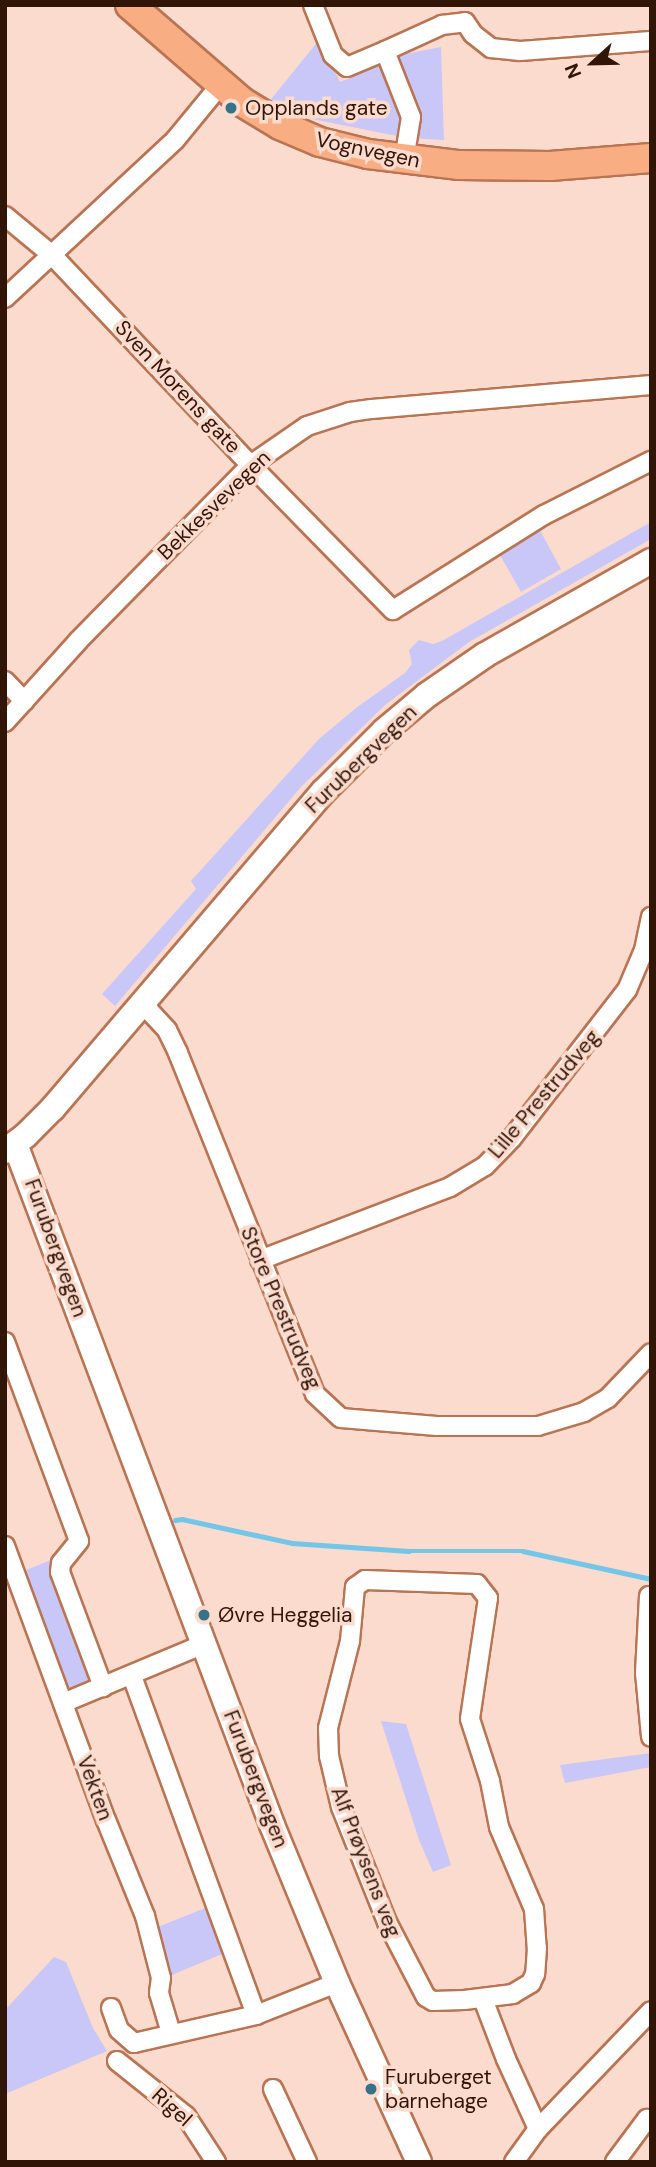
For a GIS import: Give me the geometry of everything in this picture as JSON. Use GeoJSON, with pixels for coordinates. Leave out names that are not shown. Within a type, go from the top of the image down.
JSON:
{"type":"FeatureCollection","features":[{"type":"Feature","properties":{"kind":"main road","name":"Vognvegen"},"geometry":{"type":"LineString","coordinates":[[130,5],[221,84],[264,117],[303,136],[338,148],[404,160],[504,167],[651,158]]}},
{"type":"Feature","properties":{"kind":"main road","name":"Furubergvegen"},"geometry":{"type":"LineString","coordinates":[[419,2162],[337,1983],[272,1825],[10,1147],[53,1108],[323,792],[384,731],[427,695],[485,655],[649,565]]}},
{"type":"Feature","properties":{"kind":"street"},"geometry":{"type":"LineString","coordinates":[[313,5],[333,55],[347,67],[442,25],[465,22],[472,34],[491,48],[520,51],[651,41]]}},
{"type":"Feature","properties":{"kind":"street"},"geometry":{"type":"LineString","coordinates":[[385,51],[411,117],[404,160]]}},
{"type":"Feature","properties":{"kind":"street"},"geometry":{"type":"LineString","coordinates":[[5,298],[175,140],[221,84]]}},
{"type":"Feature","properties":{"kind":"street","name":"Sven Morens gate"},"geometry":{"type":"LineString","coordinates":[[5,216],[52,255],[393,610],[544,514],[651,461]]}},
{"type":"Feature","properties":{"kind":"street","name":"Bekkesvevegen"},"geometry":{"type":"LineString","coordinates":[[5,722],[79,640],[252,464],[307,426],[350,412],[651,385]]}},
{"type":"Feature","properties":{"kind":"street"},"geometry":{"type":"LineString","coordinates":[[5,681],[24,701]]}},
{"type":"Feature","properties":{"kind":"street","name":"Lille Prestrudveg"},"geometry":{"type":"LineString","coordinates":[[261,1260],[450,1187],[485,1166],[512,1138],[627,990],[644,950],[651,917]]}},
{"type":"Feature","properties":{"kind":"street","name":"Store Prestrudveg"},"geometry":{"type":"LineString","coordinates":[[142,1003],[167,1030],[178,1052],[315,1394],[341,1418],[437,1426],[538,1426],[584,1412],[608,1398],[651,1353]]}},
{"type":"Feature","properties":{"kind":"street"},"geometry":{"type":"LineString","coordinates":[[5,1342],[79,1541],[61,1563],[60,1572],[103,1687]]}},
{"type":"Feature","properties":{"kind":"street","name":"Vekten"},"geometry":{"type":"LineString","coordinates":[[5,1546],[145,1916],[162,1978],[159,1993],[171,2033]]}},
{"type":"Feature","properties":{"kind":"street","name":"Alf Prøysens veg"},"geometry":{"type":"LineString","coordinates":[[365,1580],[477,1584],[488,1598],[470,1719],[489,1781],[499,1827],[534,1909],[537,1948],[535,1974],[531,1983],[513,1994],[483,1999],[433,2001],[426,1997],[387,1922],[341,1807],[329,1756],[328,1728],[350,1641],[355,1587],[365,1580]]}},
{"type":"Feature","properties":{"kind":"street"},"geometry":{"type":"LineString","coordinates":[[649,1596],[645,1673],[651,1737]]}},
{"type":"Feature","properties":{"kind":"street"},"geometry":{"type":"LineString","coordinates":[[64,1703],[204,1644]]}},
{"type":"Feature","properties":{"kind":"street"},"geometry":{"type":"LineString","coordinates":[[132,1676],[256,2015]]}},
{"type":"Feature","properties":{"kind":"street"},"geometry":{"type":"LineString","coordinates":[[111,2008],[119,2030],[134,2043],[256,2015],[337,1983]]}},
{"type":"Feature","properties":{"kind":"street"},"geometry":{"type":"LineString","coordinates":[[483,1999],[506,2059],[538,2129]]}},
{"type":"Feature","properties":{"kind":"street"},"geometry":{"type":"LineString","coordinates":[[514,2162],[538,2129],[649,2016]]}},
{"type":"Feature","properties":{"kind":"street","name":"Rigel"},"geometry":{"type":"LineString","coordinates":[[117,2061],[186,2116],[216,2162]]}},
{"type":"Feature","properties":{"kind":"street"},"geometry":{"type":"LineString","coordinates":[[273,2089],[307,2162]]}},
{"type":"Feature","properties":{"kind":"street"},"geometry":{"type":"LineString","coordinates":[[615,2162],[649,2121]]}},
{"type":"Feature","properties":{"kind":"shaded area"},"geometry":{"type":"Polygon","coordinates":[[[319,40],[340,82],[410,53],[441,47],[444,140],[407,138],[288,114],[268,103],[319,40]]]}},
{"type":"Feature","properties":{"kind":"shaded area"},"geometry":{"type":"Polygon","coordinates":[[[651,522],[651,539],[469,642],[385,705],[301,787],[115,1006],[102,994],[196,889],[191,881],[319,739],[405,673],[412,664],[409,650],[419,640],[433,644],[442,641],[651,522]]]}},
{"type":"Feature","properties":{"kind":"shaded area"},"geometry":{"type":"Polygon","coordinates":[[[536,523],[561,569],[521,592],[496,548],[536,523]]]}},
{"type":"Feature","properties":{"kind":"shaded area"},"geometry":{"type":"Polygon","coordinates":[[[58,1557],[95,1680],[76,1688],[65,1687],[19,1573],[58,1557]]]}},
{"type":"Feature","properties":{"kind":"shaded area"},"geometry":{"type":"Polygon","coordinates":[[[381,1721],[406,1724],[451,1865],[433,1872],[419,1840],[381,1721]]]}},
{"type":"Feature","properties":{"kind":"shaded area"},"geometry":{"type":"Polygon","coordinates":[[[651,1753],[651,1767],[565,1783],[560,1765],[651,1753]]]}},
{"type":"Feature","properties":{"kind":"shaded area"},"geometry":{"type":"Polygon","coordinates":[[[210,1906],[227,1952],[167,1977],[153,1929],[210,1906]]]}},
{"type":"Feature","properties":{"kind":"shaded area"},"geometry":{"type":"Polygon","coordinates":[[[54,1957],[66,1962],[93,2028],[107,2051],[5,2094],[5,2010],[54,1957]]]}},
{"type":"Feature","properties":{"kind":"waterway"},"geometry":{"type":"LineString","coordinates":[[175,1520],[182,1519],[292,1543],[409,1551],[523,1551],[651,1579]]}},
{"type":"Feature","properties":{"kind":"place","name":"Opplands gate"},"geometry":{"type":"Point","coordinates":[231,108]}},
{"type":"Feature","properties":{"kind":"place","name":"Øvre Heggelia"},"geometry":{"type":"Point","coordinates":[204,1615]}},
{"type":"Feature","properties":{"kind":"place","name":"Furuberget barnehage"},"geometry":{"type":"Point","coordinates":[371,2089]}}]}
